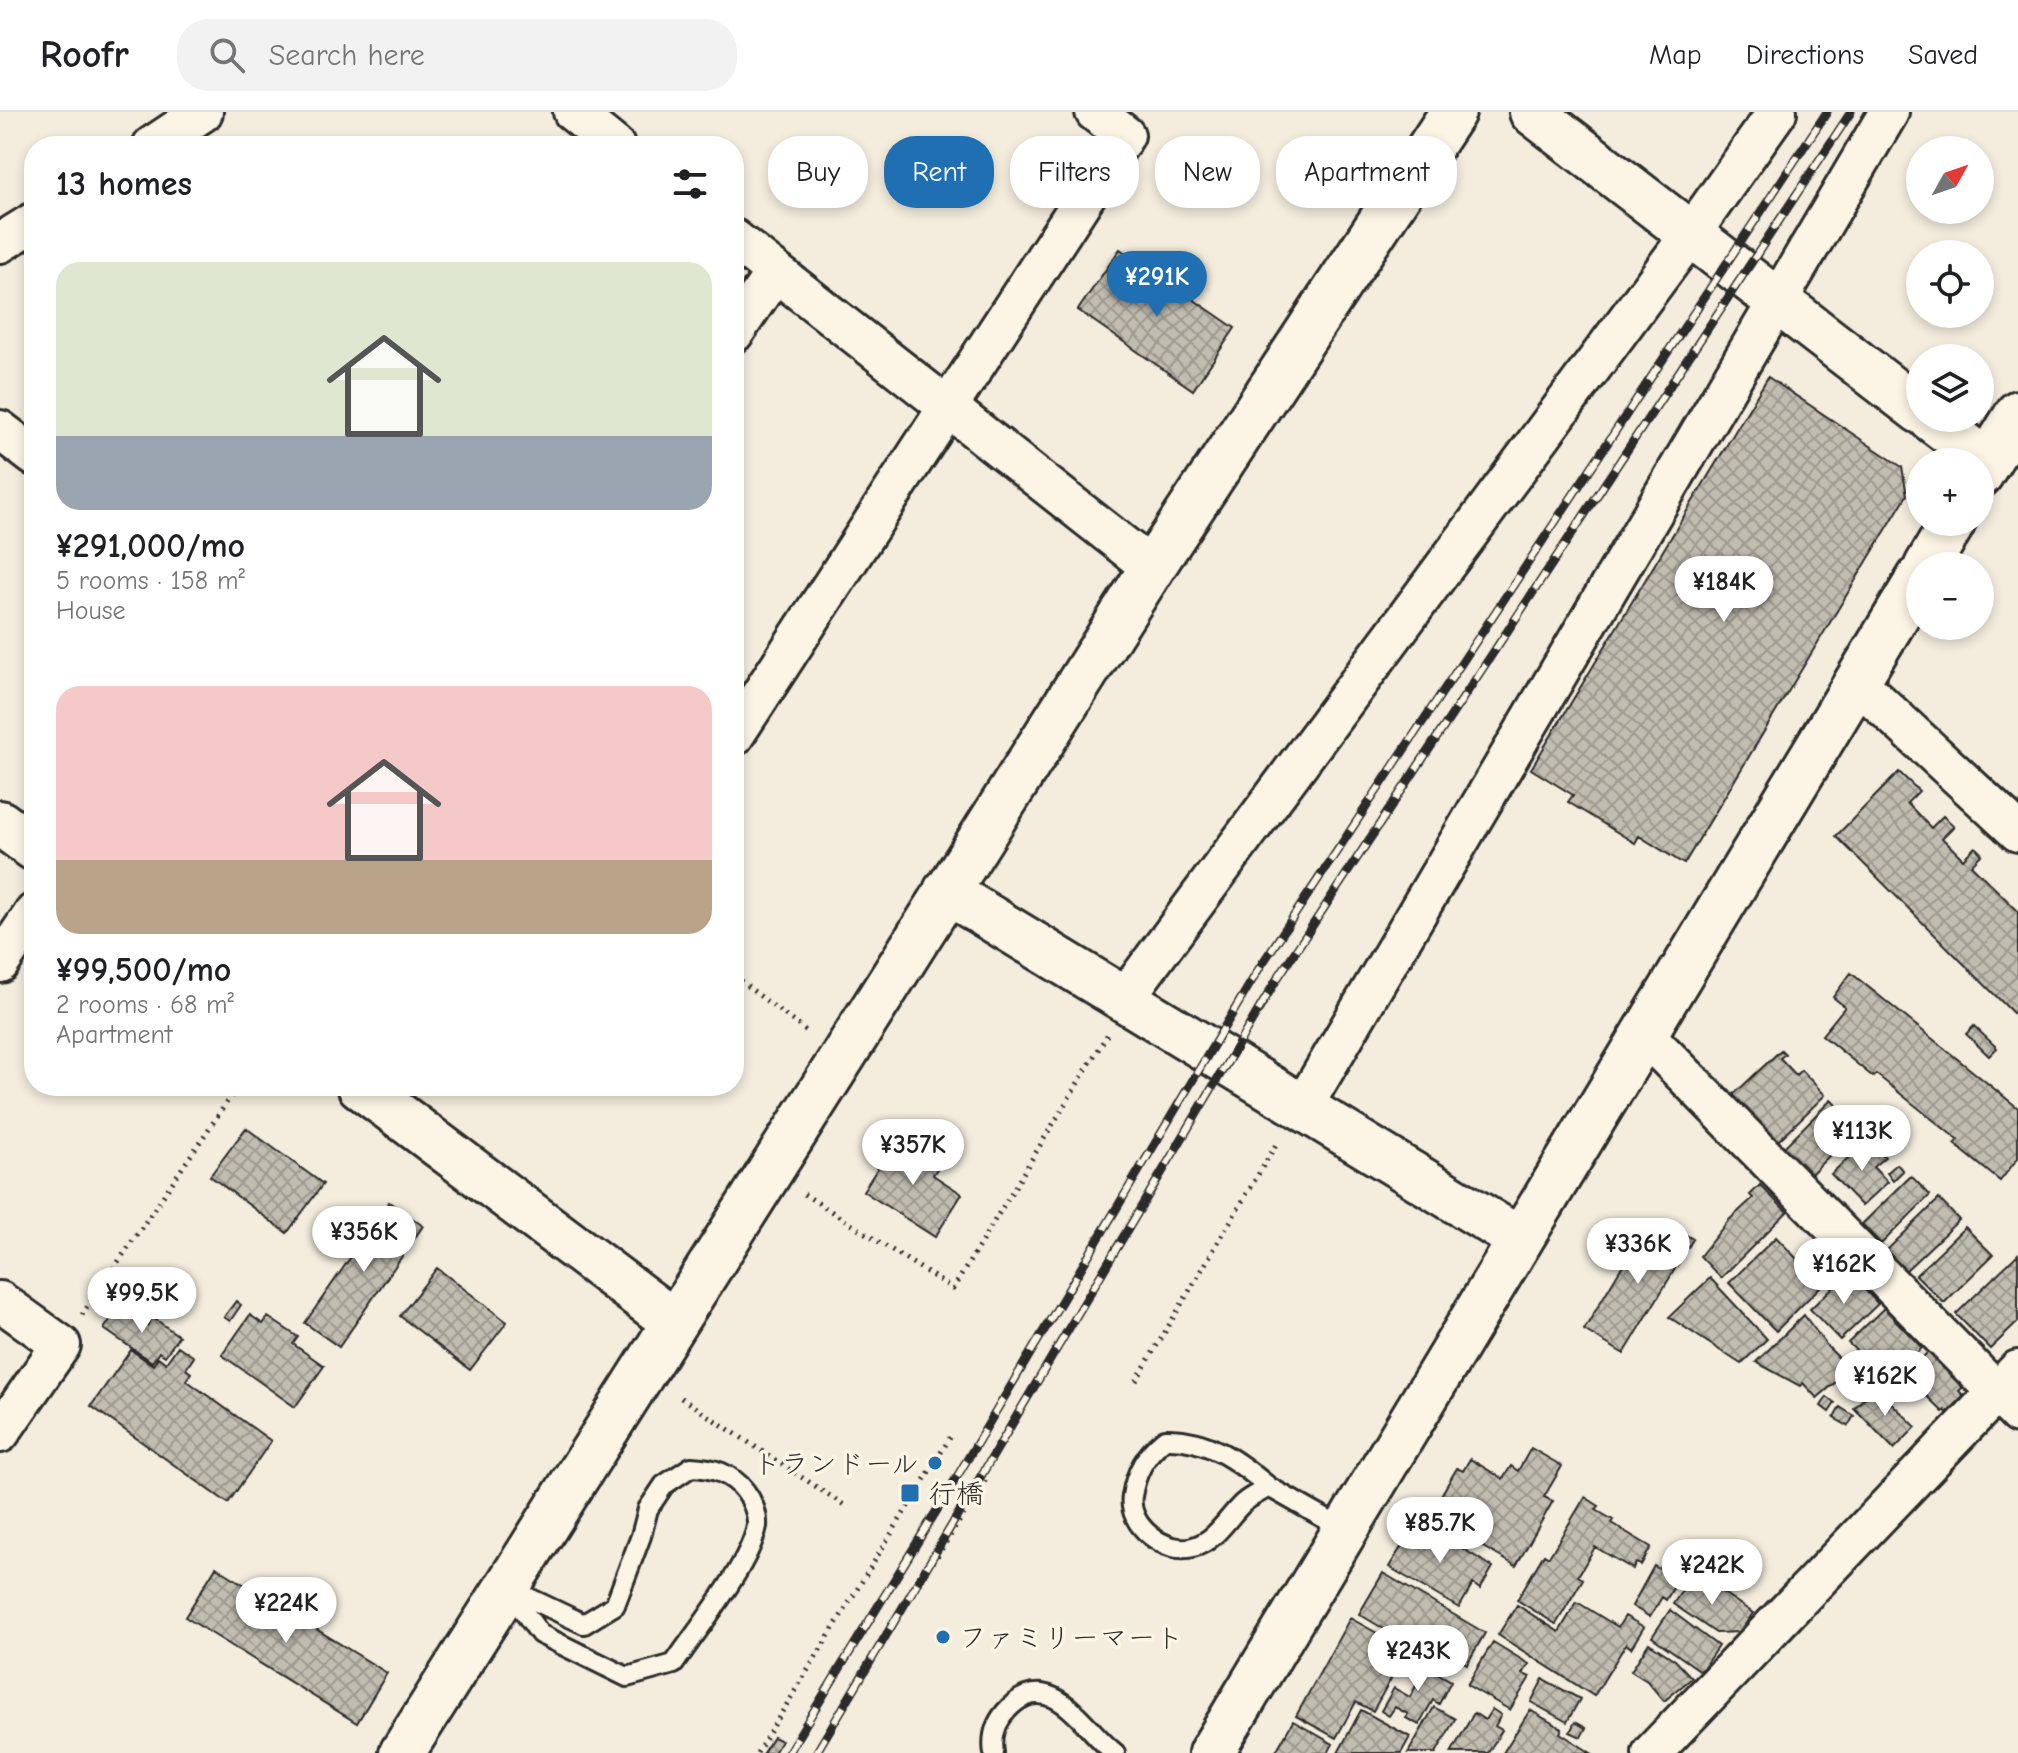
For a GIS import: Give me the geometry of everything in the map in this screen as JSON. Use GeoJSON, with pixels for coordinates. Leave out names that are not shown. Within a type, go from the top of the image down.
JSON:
{"type":"FeatureCollection","features":[{"type":"Feature","properties":{"kind":"street"},"geometry":{"type":"LineString","coordinates":[[167,136],[203,112]]}},
{"type":"Feature","properties":{"kind":"street"},"geometry":{"type":"LineString","coordinates":[[744,721],[1125,135],[1095,112]]}},
{"type":"Feature","properties":{"kind":"street"},"geometry":{"type":"LineString","coordinates":[[402,1753],[1152,568],[1453,112]]}},
{"type":"Feature","properties":{"kind":"street"},"geometry":{"type":"LineString","coordinates":[[1532,112],[1906,400]]}},
{"type":"Feature","properties":{"kind":"street"},"geometry":{"type":"LineString","coordinates":[[1116,1017],[1777,112]]}},
{"type":"Feature","properties":{"kind":"street"},"geometry":{"type":"LineString","coordinates":[[1290,1124],[1889,112]]}},
{"type":"Feature","properties":{"kind":"street"},"geometry":{"type":"LineString","coordinates":[[0,243],[24,228]]}},
{"type":"Feature","properties":{"kind":"street"},"geometry":{"type":"LineString","coordinates":[[744,247],[1152,568]]}},
{"type":"Feature","properties":{"kind":"street"},"geometry":{"type":"LineString","coordinates":[[744,318],[775,272]]}},
{"type":"Feature","properties":{"kind":"street"},"geometry":{"type":"LineString","coordinates":[[1994,453],[2018,413]]}},
{"type":"Feature","properties":{"kind":"street"},"geometry":{"type":"LineString","coordinates":[[0,430],[24,448]]}},
{"type":"Feature","properties":{"kind":"street"},"geometry":{"type":"LineString","coordinates":[[1945,432],[1962,448]]}},
{"type":"Feature","properties":{"kind":"street"},"geometry":{"type":"LineString","coordinates":[[1211,1753],[1906,601]]}},
{"type":"Feature","properties":{"kind":"street"},"geometry":{"type":"LineString","coordinates":[[1858,683],[2018,832]]}},
{"type":"Feature","properties":{"kind":"street"},"geometry":{"type":"LineString","coordinates":[[0,823],[24,841]]}},
{"type":"Feature","properties":{"kind":"street"},"geometry":{"type":"LineString","coordinates":[[946,891],[1116,1017],[1290,1124],[1519,1239]]}},
{"type":"Feature","properties":{"kind":"street"},"geometry":{"type":"LineString","coordinates":[[0,963],[24,928]]}},
{"type":"Feature","properties":{"kind":"street"},"geometry":{"type":"LineString","coordinates":[[1644,1034],[2011,1391],[1652,1753]]}},
{"type":"Feature","properties":{"kind":"street"},"geometry":{"type":"LineString","coordinates":[[373,1096],[674,1322]]}},
{"type":"Feature","properties":{"kind":"street"},"geometry":{"type":"LineString","coordinates":[[0,1301],[61,1345],[0,1433]]}},
{"type":"Feature","properties":{"kind":"lane"},"geometry":{"type":"LineString","coordinates":[[1269,1487],[1244,1502],[1217,1533],[1193,1547],[1175,1549],[1156,1541],[1140,1525],[1131,1499],[1140,1466],[1150,1451],[1165,1439],[1200,1442],[1244,1466],[1269,1487],[1345,1530]]}},
{"type":"Feature","properties":{"kind":"lane"},"geometry":{"type":"LineString","coordinates":[[691,1467],[713,1468],[737,1480],[751,1500],[758,1522],[748,1552],[674,1664],[627,1677],[540,1634],[506,1587],[584,1624],[615,1605],[648,1509],[664,1485],[691,1467]]}},
{"type":"Feature","properties":{"kind":"lane"},"geometry":{"type":"LineString","coordinates":[[994,1753],[992,1742],[1002,1715],[1025,1697],[1042,1695],[1068,1705],[1115,1753]]}},
{"type":"Feature","properties":{"kind":"path"},"geometry":{"type":"LineString","coordinates":[[744,984],[806,1031]]}},
{"type":"Feature","properties":{"kind":"path"},"geometry":{"type":"LineString","coordinates":[[804,1194],[953,1289],[1116,1017]]}},
{"type":"Feature","properties":{"kind":"path"},"geometry":{"type":"LineString","coordinates":[[61,1345],[231,1096]]}},
{"type":"Feature","properties":{"kind":"path"},"geometry":{"type":"LineString","coordinates":[[1136,1381],[1290,1124]]}},
{"type":"Feature","properties":{"kind":"path"},"geometry":{"type":"LineString","coordinates":[[681,1398],[847,1507]]}},
{"type":"Feature","properties":{"kind":"path"},"geometry":{"type":"LineString","coordinates":[[757,1753],[951,1436]]}},
{"type":"Feature","properties":{"kind":"path"},"geometry":{"type":"LineString","coordinates":[[933,1563],[988,1476]]}},
{"type":"Feature","properties":{"kind":"building"},"geometry":{"type":"Polygon","coordinates":[[[1120,249],[1235,328],[1193,390],[1078,310],[1120,249]]]}},
{"type":"Feature","properties":{"kind":"building"},"geometry":{"type":"Polygon","coordinates":[[[1768,377],[1902,467],[1906,497],[1684,864],[1639,836],[1635,843],[1568,802],[1573,795],[1531,769],[1768,377]]]}},
{"type":"Feature","properties":{"kind":"building"},"geometry":{"type":"Polygon","coordinates":[[[1899,772],[1919,791],[1907,803],[1931,828],[1943,816],[1954,826],[1942,838],[1963,859],[1975,847],[1982,854],[1971,865],[2018,911],[2018,1018],[1836,836],[1899,772]]]}},
{"type":"Feature","properties":{"kind":"building"},"geometry":{"type":"Polygon","coordinates":[[[1851,973],[2018,1108],[2018,1158],[2000,1181],[1954,1144],[1958,1140],[1822,1035],[1845,1007],[1833,997],[1851,973]]]}},
{"type":"Feature","properties":{"kind":"building"},"geometry":{"type":"Polygon","coordinates":[[[1974,1026],[1997,1048],[1989,1056],[1966,1034],[1974,1026]]]}},
{"type":"Feature","properties":{"kind":"building"},"geometry":{"type":"Polygon","coordinates":[[[1781,1050],[1785,1054],[1780,1058],[1796,1075],[1801,1070],[1825,1095],[1777,1142],[1732,1096],[1781,1050]]]}},
{"type":"Feature","properties":{"kind":"building"},"geometry":{"type":"Polygon","coordinates":[[[1831,1100],[1858,1127],[1810,1175],[1783,1148],[1831,1100]]]}},
{"type":"Feature","properties":{"kind":"building"},"geometry":{"type":"Polygon","coordinates":[[[246,1128],[323,1184],[287,1233],[210,1176],[246,1128]]]}},
{"type":"Feature","properties":{"kind":"building"},"geometry":{"type":"Polygon","coordinates":[[[899,1135],[942,1161],[933,1175],[962,1194],[935,1237],[863,1191],[899,1135]]]}},
{"type":"Feature","properties":{"kind":"building"},"geometry":{"type":"Polygon","coordinates":[[[1868,1139],[1885,1157],[1873,1167],[1888,1182],[1862,1206],[1831,1174],[1868,1139]]]}},
{"type":"Feature","properties":{"kind":"building"},"geometry":{"type":"Polygon","coordinates":[[[1897,1164],[1903,1171],[1893,1181],[1887,1173],[1897,1164]]]}},
{"type":"Feature","properties":{"kind":"building"},"geometry":{"type":"Polygon","coordinates":[[[1911,1176],[1930,1195],[1881,1244],[1862,1224],[1911,1176]]]}},
{"type":"Feature","properties":{"kind":"building"},"geometry":{"type":"Polygon","coordinates":[[[1760,1185],[1787,1212],[1721,1278],[1700,1256],[1728,1221],[1753,1198],[1750,1195],[1760,1185]]]}},
{"type":"Feature","properties":{"kind":"building"},"geometry":{"type":"Polygon","coordinates":[[[1939,1199],[1959,1220],[1904,1272],[1885,1252],[1939,1199]]]}},
{"type":"Feature","properties":{"kind":"building"},"geometry":{"type":"Polygon","coordinates":[[[389,1202],[423,1226],[339,1347],[305,1323],[389,1202]]]}},
{"type":"Feature","properties":{"kind":"building"},"geometry":{"type":"Polygon","coordinates":[[[1649,1221],[1664,1230],[1667,1224],[1693,1239],[1624,1354],[1584,1330],[1649,1221]]]}},
{"type":"Feature","properties":{"kind":"building"},"geometry":{"type":"Polygon","coordinates":[[[1965,1227],[1993,1255],[1944,1303],[1916,1275],[1965,1227]]]}},
{"type":"Feature","properties":{"kind":"building"},"geometry":{"type":"Polygon","coordinates":[[[1776,1237],[1822,1285],[1776,1331],[1729,1283],[1776,1237]]]}},
{"type":"Feature","properties":{"kind":"building"},"geometry":{"type":"Polygon","coordinates":[[[2018,1254],[2018,1322],[1990,1349],[1956,1314],[2018,1254]]]}},
{"type":"Feature","properties":{"kind":"building"},"geometry":{"type":"Polygon","coordinates":[[[437,1268],[507,1322],[470,1370],[400,1316],[437,1268]]]}},
{"type":"Feature","properties":{"kind":"building"},"geometry":{"type":"Polygon","coordinates":[[[1849,1272],[1878,1304],[1840,1340],[1810,1309],[1849,1272]]]}},
{"type":"Feature","properties":{"kind":"building"},"geometry":{"type":"Polygon","coordinates":[[[1710,1278],[1767,1339],[1741,1364],[1669,1317],[1710,1278]]]}},
{"type":"Feature","properties":{"kind":"building"},"geometry":{"type":"Polygon","coordinates":[[[236,1301],[241,1305],[230,1321],[224,1317],[236,1301]]]}},
{"type":"Feature","properties":{"kind":"building"},"geometry":{"type":"Polygon","coordinates":[[[119,1307],[147,1326],[152,1317],[179,1336],[165,1356],[159,1352],[152,1362],[104,1329],[119,1307]]]}},
{"type":"Feature","properties":{"kind":"building"},"geometry":{"type":"Polygon","coordinates":[[[1884,1308],[1922,1348],[1887,1381],[1868,1361],[1861,1367],[1853,1359],[1859,1353],[1848,1343],[1884,1308]]]}},
{"type":"Feature","properties":{"kind":"building"},"geometry":{"type":"Polygon","coordinates":[[[250,1315],[263,1324],[268,1317],[298,1337],[293,1344],[324,1366],[295,1407],[222,1355],[250,1315]]]}},
{"type":"Feature","properties":{"kind":"building"},"geometry":{"type":"Polygon","coordinates":[[[1804,1315],[1828,1347],[1856,1375],[1847,1383],[1842,1377],[1817,1398],[1803,1383],[1800,1386],[1756,1362],[1804,1315]]]}},
{"type":"Feature","properties":{"kind":"building"},"geometry":{"type":"Polygon","coordinates":[[[178,1346],[194,1357],[186,1369],[191,1373],[186,1380],[271,1441],[228,1503],[91,1406],[131,1350],[153,1365],[158,1357],[166,1363],[178,1346]]]}},
{"type":"Feature","properties":{"kind":"building"},"geometry":{"type":"Polygon","coordinates":[[[1929,1351],[1964,1386],[1959,1391],[1964,1396],[1947,1413],[1905,1375],[1929,1351]]]}},
{"type":"Feature","properties":{"kind":"building"},"geometry":{"type":"Polygon","coordinates":[[[1875,1387],[1916,1427],[1894,1449],[1854,1408],[1875,1387]]]}},
{"type":"Feature","properties":{"kind":"building"},"geometry":{"type":"Polygon","coordinates":[[[1827,1397],[1835,1403],[1829,1412],[1821,1406],[1827,1397]]]}},
{"type":"Feature","properties":{"kind":"building"},"geometry":{"type":"Polygon","coordinates":[[[1840,1407],[1854,1416],[1848,1426],[1834,1418],[1840,1407]]]}},
{"type":"Feature","properties":{"kind":"building"},"geometry":{"type":"Polygon","coordinates":[[[1531,1448],[1562,1466],[1544,1497],[1553,1501],[1516,1566],[1429,1516],[1457,1468],[1463,1471],[1470,1459],[1503,1479],[1511,1466],[1518,1471],[1531,1448]]]}},
{"type":"Feature","properties":{"kind":"building"},"geometry":{"type":"Polygon","coordinates":[[[1585,1497],[1599,1506],[1596,1510],[1613,1520],[1611,1523],[1651,1547],[1641,1565],[1636,1563],[1633,1569],[1595,1547],[1578,1576],[1583,1579],[1556,1624],[1517,1600],[1544,1554],[1549,1557],[1585,1497]]]}},
{"type":"Feature","properties":{"kind":"building"},"geometry":{"type":"Polygon","coordinates":[[[1417,1521],[1493,1567],[1480,1589],[1473,1584],[1459,1608],[1389,1567],[1417,1521]]]}},
{"type":"Feature","properties":{"kind":"building"},"geometry":{"type":"Polygon","coordinates":[[[1665,1559],[1684,1570],[1666,1600],[1662,1597],[1650,1617],[1632,1606],[1654,1566],[1659,1569],[1665,1559]]]}},
{"type":"Feature","properties":{"kind":"building"},"geometry":{"type":"Polygon","coordinates":[[[216,1567],[387,1673],[357,1723],[185,1617],[216,1567]]]}},
{"type":"Feature","properties":{"kind":"building"},"geometry":{"type":"Polygon","coordinates":[[[1383,1573],[1485,1633],[1467,1664],[1426,1639],[1419,1650],[1359,1614],[1383,1573]]]}},
{"type":"Feature","properties":{"kind":"building"},"geometry":{"type":"Polygon","coordinates":[[[1694,1573],[1753,1613],[1740,1632],[1716,1633],[1673,1604],[1694,1573]]]}},
{"type":"Feature","properties":{"kind":"building"},"geometry":{"type":"Polygon","coordinates":[[[1577,1602],[1618,1627],[1625,1616],[1644,1627],[1631,1648],[1626,1644],[1594,1696],[1498,1635],[1517,1605],[1559,1632],[1577,1602]]]}},
{"type":"Feature","properties":{"kind":"building"},"geometry":{"type":"Polygon","coordinates":[[[1670,1610],[1718,1646],[1701,1671],[1652,1637],[1670,1610]]]}},
{"type":"Feature","properties":{"kind":"building"},"geometry":{"type":"Polygon","coordinates":[[[1350,1618],[1407,1650],[1373,1711],[1356,1702],[1336,1738],[1296,1716],[1350,1618]]]}},
{"type":"Feature","properties":{"kind":"building"},"geometry":{"type":"Polygon","coordinates":[[[1493,1642],[1529,1664],[1523,1674],[1530,1677],[1510,1710],[1467,1685],[1493,1642]]]}},
{"type":"Feature","properties":{"kind":"building"},"geometry":{"type":"Polygon","coordinates":[[[1649,1643],[1675,1660],[1692,1678],[1664,1701],[1647,1681],[1631,1671],[1649,1643]]]}},
{"type":"Feature","properties":{"kind":"building"},"geometry":{"type":"Polygon","coordinates":[[[1412,1654],[1427,1662],[1425,1666],[1451,1681],[1439,1704],[1433,1700],[1419,1725],[1395,1707],[1389,1716],[1381,1711],[1394,1688],[1410,1697],[1422,1674],[1406,1666],[1412,1654]]]}},
{"type":"Feature","properties":{"kind":"building"},"geometry":{"type":"Polygon","coordinates":[[[1543,1679],[1580,1699],[1567,1722],[1531,1702],[1543,1679]]]}},
{"type":"Feature","properties":{"kind":"building"},"geometry":{"type":"Polygon","coordinates":[[[1434,1707],[1455,1719],[1436,1753],[1408,1753],[1434,1707]]]}},
{"type":"Feature","properties":{"kind":"building"},"geometry":{"type":"Polygon","coordinates":[[[1492,1709],[1501,1715],[1495,1726],[1502,1730],[1488,1753],[1451,1753],[1474,1713],[1485,1720],[1492,1709]]]}},
{"type":"Feature","properties":{"kind":"building"},"geometry":{"type":"Polygon","coordinates":[[[1361,1710],[1410,1737],[1401,1753],[1338,1753],[1361,1710]]]}},
{"type":"Feature","properties":{"kind":"building"},"geometry":{"type":"Polygon","coordinates":[[[1530,1710],[1562,1729],[1560,1733],[1591,1753],[1503,1753],[1530,1710]]]}},
{"type":"Feature","properties":{"kind":"building"},"geometry":{"type":"Polygon","coordinates":[[[1293,1721],[1333,1744],[1328,1753],[1275,1753],[1293,1721]]]}},
{"type":"Feature","properties":{"kind":"building"},"geometry":{"type":"Polygon","coordinates":[[[1575,1722],[1586,1728],[1581,1737],[1570,1732],[1575,1722]]]}},
{"type":"Feature","properties":{"kind":"building"},"geometry":{"type":"Polygon","coordinates":[[[773,1737],[781,1741],[774,1753],[763,1753],[773,1737]]]}},
{"type":"Feature","properties":{"kind":"railway"},"geometry":{"type":"LineString","coordinates":[[788,1753],[942,1502],[1260,967],[1827,112]]}},
{"type":"Feature","properties":{"kind":"railway"},"geometry":{"type":"LineString","coordinates":[[816,1753],[1277,979],[1851,112]]}},
{"type":"Feature","properties":{"kind":"place","name":"トランドール"},"geometry":{"type":"Point","coordinates":[935,1463]}},
{"type":"Feature","properties":{"kind":"place","name":"行橋"},"geometry":{"type":"Point","coordinates":[910,1493]}},
{"type":"Feature","properties":{"kind":"place","name":"ファミリーマート"},"geometry":{"type":"Point","coordinates":[943,1637]}}]}
